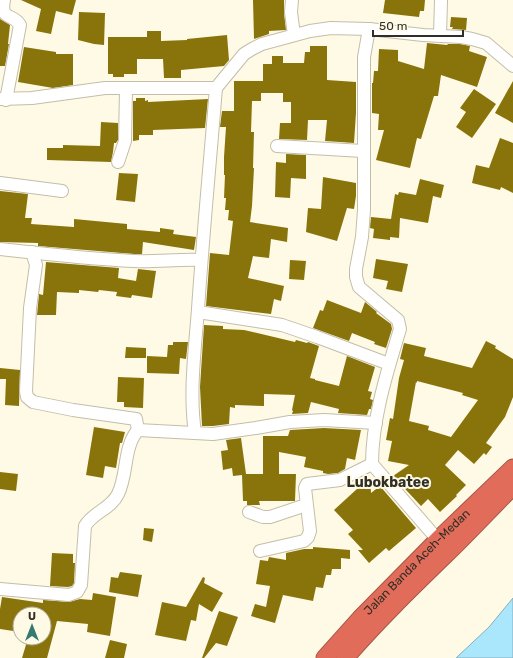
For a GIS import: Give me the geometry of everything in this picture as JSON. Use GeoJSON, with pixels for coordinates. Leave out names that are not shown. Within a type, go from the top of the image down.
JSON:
{"type":"FeatureCollection","features":[{"type":"Feature","properties":{"kind":"highway","name":"Jalan Banda Aceh-Medan"},"geometry":{"type":"LineString","coordinates":[[325,658],[360,619],[438,540],[513,468]]}},
{"type":"Feature","properties":{"kind":"highway","name":"Jalan Banda Aceh-Medan"},"geometry":{"type":"LineString","coordinates":[[344,658],[394,603],[445,555],[513,486]]}},
{"type":"Feature","properties":{"kind":"street"},"geometry":{"type":"LineString","coordinates":[[4,0],[1,8],[2,12],[18,22],[20,25],[3,100],[45,97],[106,88],[216,88]]}},
{"type":"Feature","properties":{"kind":"street"},"geometry":{"type":"LineString","coordinates":[[292,0],[291,12],[294,35]]}},
{"type":"Feature","properties":{"kind":"street"},"geometry":{"type":"LineString","coordinates":[[440,36],[441,0]]}},
{"type":"Feature","properties":{"kind":"street"},"geometry":{"type":"LineString","coordinates":[[195,433],[192,411],[201,260],[216,88],[244,54],[262,44],[310,31],[331,28],[369,29],[479,40],[486,43],[513,66]]}},
{"type":"Feature","properties":{"kind":"street"},"geometry":{"type":"LineString","coordinates":[[369,29],[364,57],[364,210],[362,238],[356,269],[356,277],[359,287],[394,315],[400,324],[400,329],[384,384],[376,423],[372,446],[372,464],[438,540]]}},
{"type":"Feature","properties":{"kind":"street"},"geometry":{"type":"LineString","coordinates":[[118,162],[125,141],[126,89]]}},
{"type":"Feature","properties":{"kind":"street"},"geometry":{"type":"LineString","coordinates":[[277,146],[363,151]]}},
{"type":"Feature","properties":{"kind":"street"},"geometry":{"type":"LineString","coordinates":[[0,183],[62,191]]}},
{"type":"Feature","properties":{"kind":"street"},"geometry":{"type":"LineString","coordinates":[[0,249],[92,259],[148,261],[185,259],[201,260]]}},
{"type":"Feature","properties":{"kind":"street"},"geometry":{"type":"LineString","coordinates":[[32,252],[36,265],[30,308],[26,391],[27,397],[33,402],[73,410],[136,419],[138,430]]}},
{"type":"Feature","properties":{"kind":"street"},"geometry":{"type":"LineString","coordinates":[[198,312],[282,325],[389,364]]}},
{"type":"Feature","properties":{"kind":"street"},"geometry":{"type":"LineString","coordinates":[[138,430],[213,434],[256,428],[272,424],[304,421],[324,420],[376,423]]}},
{"type":"Feature","properties":{"kind":"street"},"geometry":{"type":"LineString","coordinates":[[0,589],[69,595],[77,592],[81,585],[85,526],[88,520],[108,506],[117,495],[123,479],[130,443],[138,430]]}},
{"type":"Feature","properties":{"kind":"street"},"geometry":{"type":"LineString","coordinates":[[260,550],[304,541],[308,537],[310,531],[306,505],[305,488],[307,484],[340,480],[372,464]]}},
{"type":"Feature","properties":{"kind":"street"},"geometry":{"type":"LineString","coordinates":[[249,512],[263,517],[270,517],[306,505]]}},
{"type":"Feature","properties":{"kind":"water"},"geometry":{"type":"Polygon","coordinates":[[[513,598],[513,658],[456,658],[489,627],[513,598]]]}},
{"type":"Feature","properties":{"kind":"building"},"geometry":{"type":"Polygon","coordinates":[[[21,0],[76,0],[72,15],[56,11],[51,34],[36,31],[41,9],[21,0]]]}},
{"type":"Feature","properties":{"kind":"building"},"geometry":{"type":"Polygon","coordinates":[[[253,0],[284,0],[286,30],[269,31],[269,34],[254,39],[253,0]]]}},
{"type":"Feature","properties":{"kind":"building"},"geometry":{"type":"Polygon","coordinates":[[[385,0],[425,0],[424,11],[420,11],[419,17],[383,13],[385,0]]]}},
{"type":"Feature","properties":{"kind":"building"},"geometry":{"type":"Polygon","coordinates":[[[79,12],[105,13],[104,45],[78,40],[79,12]]]}},
{"type":"Feature","properties":{"kind":"building"},"geometry":{"type":"Polygon","coordinates":[[[451,17],[467,18],[466,30],[452,29],[453,27],[450,27],[451,17]]]}},
{"type":"Feature","properties":{"kind":"building"},"geometry":{"type":"Polygon","coordinates":[[[0,19],[10,25],[9,44],[5,66],[0,66],[0,19]]]}},
{"type":"Feature","properties":{"kind":"building"},"geometry":{"type":"Polygon","coordinates":[[[147,31],[161,31],[161,41],[187,40],[227,35],[229,60],[224,66],[181,70],[181,78],[164,78],[163,59],[137,59],[137,74],[124,74],[124,77],[113,77],[113,74],[108,74],[108,37],[147,37],[147,31]]]}},
{"type":"Feature","properties":{"kind":"building"},"geometry":{"type":"Polygon","coordinates":[[[427,43],[447,45],[460,44],[470,46],[469,51],[487,57],[477,87],[441,75],[438,96],[434,96],[421,139],[417,138],[410,168],[376,160],[384,130],[378,130],[379,114],[372,113],[372,83],[374,71],[378,71],[379,49],[398,50],[398,61],[424,69],[427,43]]]}},
{"type":"Feature","properties":{"kind":"building"},"geometry":{"type":"Polygon","coordinates":[[[310,46],[327,46],[327,80],[356,82],[354,143],[325,141],[327,120],[308,120],[307,140],[279,139],[280,123],[291,123],[291,102],[283,102],[283,93],[261,93],[261,101],[252,101],[251,132],[254,132],[254,168],[250,222],[288,228],[287,242],[271,239],[269,258],[253,256],[248,278],[284,286],[281,301],[274,299],[271,314],[206,306],[210,253],[229,255],[233,221],[228,220],[229,210],[225,210],[226,198],[224,198],[224,157],[226,127],[220,127],[222,111],[234,111],[234,81],[263,81],[263,64],[272,64],[272,56],[283,56],[283,63],[304,63],[305,52],[310,52],[310,46]]]}},
{"type":"Feature","properties":{"kind":"building"},"geometry":{"type":"Polygon","coordinates":[[[24,47],[56,52],[56,54],[73,54],[73,85],[53,88],[18,82],[24,47]]]}},
{"type":"Feature","properties":{"kind":"building"},"geometry":{"type":"Polygon","coordinates":[[[513,81],[513,123],[495,113],[513,81]]]}},
{"type":"Feature","properties":{"kind":"building"},"geometry":{"type":"Polygon","coordinates":[[[474,89],[496,104],[472,138],[456,127],[466,112],[460,108],[474,89]]]}},
{"type":"Feature","properties":{"kind":"building"},"geometry":{"type":"Polygon","coordinates":[[[136,98],[145,98],[145,101],[148,100],[148,102],[208,99],[205,128],[153,130],[153,135],[139,135],[139,140],[133,141],[133,101],[136,101],[136,98]]]}},
{"type":"Feature","properties":{"kind":"building"},"geometry":{"type":"Polygon","coordinates":[[[101,122],[118,123],[118,140],[114,143],[111,162],[47,160],[47,148],[63,148],[63,145],[100,146],[101,122]]]}},
{"type":"Feature","properties":{"kind":"building"},"geometry":{"type":"Polygon","coordinates":[[[500,138],[513,143],[513,193],[501,187],[500,190],[472,183],[476,165],[489,168],[500,138]]]}},
{"type":"Feature","properties":{"kind":"building"},"geometry":{"type":"Polygon","coordinates":[[[286,154],[306,155],[306,179],[291,178],[290,198],[275,197],[276,162],[286,163],[286,154]]]}},
{"type":"Feature","properties":{"kind":"building"},"geometry":{"type":"Polygon","coordinates":[[[119,173],[138,174],[135,202],[116,200],[119,173]]]}},
{"type":"Feature","properties":{"kind":"building"},"geometry":{"type":"Polygon","coordinates":[[[323,177],[356,183],[354,209],[347,208],[337,241],[306,232],[308,208],[321,209],[323,177]]]}},
{"type":"Feature","properties":{"kind":"building"},"geometry":{"type":"Polygon","coordinates":[[[420,179],[444,185],[441,198],[433,196],[428,223],[400,218],[399,238],[390,237],[390,240],[373,238],[374,229],[370,228],[371,217],[391,219],[395,194],[398,195],[399,192],[416,195],[420,179]]]}},
{"type":"Feature","properties":{"kind":"building"},"geometry":{"type":"Polygon","coordinates":[[[0,191],[28,194],[25,218],[32,218],[31,224],[74,227],[74,219],[127,224],[127,229],[160,232],[160,228],[174,230],[173,234],[196,237],[194,250],[143,242],[142,254],[134,254],[38,246],[38,243],[0,242],[0,191]]]}},
{"type":"Feature","properties":{"kind":"building"},"geometry":{"type":"Polygon","coordinates":[[[376,259],[408,264],[402,292],[386,289],[388,281],[373,278],[376,259]]]}},
{"type":"Feature","properties":{"kind":"building"},"geometry":{"type":"Polygon","coordinates":[[[290,260],[306,261],[304,280],[289,279],[290,260]]]}},
{"type":"Feature","properties":{"kind":"building"},"geometry":{"type":"Polygon","coordinates":[[[46,262],[119,268],[118,278],[136,281],[138,269],[156,271],[152,298],[132,295],[131,298],[116,296],[117,292],[99,290],[98,292],[79,290],[79,293],[57,292],[56,315],[37,315],[39,294],[43,295],[46,262]]]}},
{"type":"Feature","properties":{"kind":"building"},"geometry":{"type":"Polygon","coordinates":[[[327,300],[361,313],[365,302],[377,312],[376,313],[391,324],[392,329],[386,348],[352,333],[349,341],[313,328],[320,310],[323,311],[327,300]]]}},
{"type":"Feature","properties":{"kind":"building"},"geometry":{"type":"Polygon","coordinates":[[[204,325],[223,326],[223,329],[244,330],[295,342],[296,340],[308,342],[319,346],[310,378],[339,386],[347,356],[375,367],[368,391],[372,392],[370,399],[373,400],[371,409],[369,409],[367,415],[338,413],[339,409],[311,402],[308,413],[292,414],[295,395],[264,394],[264,406],[235,405],[235,408],[230,407],[229,424],[202,426],[200,387],[204,325]]]}},
{"type":"Feature","properties":{"kind":"building"},"geometry":{"type":"Polygon","coordinates":[[[486,341],[496,346],[495,348],[513,359],[513,397],[505,417],[486,443],[492,447],[486,455],[484,453],[474,464],[458,450],[445,465],[466,485],[440,512],[428,499],[421,506],[393,476],[409,465],[388,461],[392,441],[386,440],[390,418],[393,419],[399,378],[404,360],[400,359],[404,343],[426,348],[424,356],[472,368],[486,341]],[[417,381],[409,421],[429,426],[428,430],[451,437],[478,400],[462,395],[463,393],[417,381]]]}},
{"type":"Feature","properties":{"kind":"building"},"geometry":{"type":"Polygon","coordinates":[[[173,342],[188,342],[186,359],[180,358],[179,374],[147,373],[147,356],[167,357],[168,345],[173,345],[173,342]]]}},
{"type":"Feature","properties":{"kind":"building"},"geometry":{"type":"Polygon","coordinates":[[[126,347],[146,348],[146,358],[125,358],[126,347]]]}},
{"type":"Feature","properties":{"kind":"building"},"geometry":{"type":"Polygon","coordinates":[[[0,368],[20,370],[19,406],[5,405],[6,379],[0,379],[0,368]]]}},
{"type":"Feature","properties":{"kind":"building"},"geometry":{"type":"Polygon","coordinates":[[[118,377],[144,378],[143,408],[124,407],[124,402],[117,402],[118,377]]]}},
{"type":"Feature","properties":{"kind":"building"},"geometry":{"type":"Polygon","coordinates":[[[94,427],[125,432],[122,443],[120,443],[116,468],[105,466],[103,478],[86,475],[94,427]]]}},
{"type":"Feature","properties":{"kind":"building"},"geometry":{"type":"Polygon","coordinates":[[[324,428],[361,430],[355,460],[347,458],[345,469],[338,473],[328,474],[323,473],[323,471],[304,467],[306,457],[279,452],[279,474],[296,474],[295,501],[259,501],[260,505],[247,505],[247,501],[243,501],[242,475],[233,476],[232,468],[223,470],[221,451],[228,450],[226,440],[241,438],[246,474],[263,474],[263,436],[288,436],[290,430],[324,428]]]}},
{"type":"Feature","properties":{"kind":"building"},"geometry":{"type":"Polygon","coordinates":[[[0,472],[18,474],[16,491],[0,489],[0,472]]]}},
{"type":"Feature","properties":{"kind":"building"},"geometry":{"type":"Polygon","coordinates":[[[370,477],[371,493],[380,486],[416,528],[389,551],[386,548],[369,563],[358,550],[363,550],[348,534],[353,530],[334,510],[370,477]]]}},
{"type":"Feature","properties":{"kind":"building"},"geometry":{"type":"Polygon","coordinates":[[[144,528],[154,529],[152,542],[143,540],[144,528]]]}},
{"type":"Feature","properties":{"kind":"building"},"geometry":{"type":"Polygon","coordinates":[[[313,547],[350,550],[350,559],[341,558],[341,569],[332,569],[331,575],[326,575],[323,588],[316,587],[313,601],[283,595],[275,623],[251,616],[255,604],[266,607],[270,586],[256,584],[260,560],[268,561],[269,557],[286,560],[286,553],[304,549],[313,549],[313,547]]]}},
{"type":"Feature","properties":{"kind":"building"},"geometry":{"type":"Polygon","coordinates":[[[52,553],[73,554],[73,563],[75,563],[74,583],[72,586],[50,586],[52,553]]]}},
{"type":"Feature","properties":{"kind":"building"},"geometry":{"type":"Polygon","coordinates":[[[120,572],[142,575],[138,597],[109,592],[111,577],[118,578],[120,572]]]}},
{"type":"Feature","properties":{"kind":"building"},"geometry":{"type":"Polygon","coordinates":[[[203,577],[205,578],[204,583],[223,593],[212,612],[199,604],[196,621],[191,620],[186,641],[155,635],[162,602],[186,607],[203,577]]]}},
{"type":"Feature","properties":{"kind":"building"},"geometry":{"type":"Polygon","coordinates":[[[93,593],[116,597],[110,636],[87,632],[88,624],[57,621],[52,640],[52,606],[12,606],[12,631],[0,629],[0,609],[2,597],[43,603],[43,600],[69,602],[80,599],[92,600],[93,593]]]}},
{"type":"Feature","properties":{"kind":"building"},"geometry":{"type":"Polygon","coordinates":[[[219,611],[238,617],[227,646],[216,643],[204,658],[202,658],[219,611]]]}},
{"type":"Feature","properties":{"kind":"building"},"geometry":{"type":"Polygon","coordinates":[[[110,640],[127,644],[124,658],[105,658],[110,640]]]}},
{"type":"Feature","properties":{"kind":"building"},"geometry":{"type":"Polygon","coordinates":[[[26,646],[50,646],[47,658],[22,658],[26,646]]]}},
{"type":"Feature","properties":{"kind":"district","name":"Lubokbatee"},"geometry":{"type":"Point","coordinates":[388,482]}}]}
